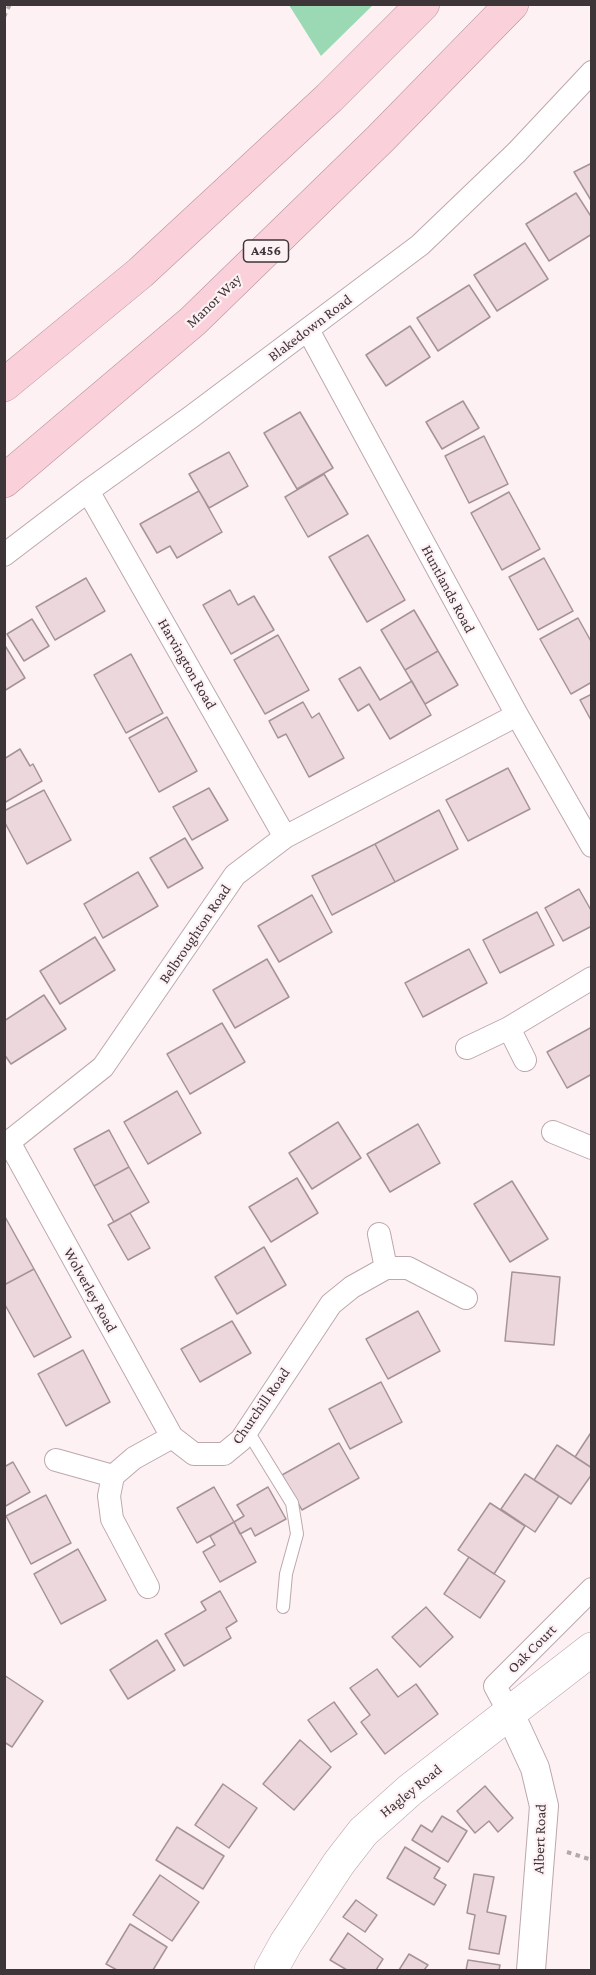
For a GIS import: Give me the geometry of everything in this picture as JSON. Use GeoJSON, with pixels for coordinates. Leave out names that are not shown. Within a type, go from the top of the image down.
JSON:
{"type":"FeatureCollection","features":[{"type":"Feature","properties":{"kind":"highway"},"geometry":{"type":"LineString","coordinates":[[4,385],[140,273],[329,98],[423,4]]}},
{"type":"Feature","properties":{"kind":"highway","name":"Manor Way"},"geometry":{"type":"LineString","coordinates":[[4,481],[193,321],[380,139],[512,4]]}},
{"type":"Feature","properties":{"kind":"main road","name":"Hagley Road"},"geometry":{"type":"LineString","coordinates":[[271,1971],[299,1923],[363,1832],[410,1790],[591,1649]]}},
{"type":"Feature","properties":{"kind":"street","name":"Blakedown Road"},"geometry":{"type":"LineString","coordinates":[[4,555],[420,245],[517,152],[591,72]]}},
{"type":"Feature","properties":{"kind":"street","name":"Huntlands Road"},"geometry":{"type":"LineString","coordinates":[[308,330],[517,715],[591,846]]}},
{"type":"Feature","properties":{"kind":"street","name":"Harvington Road"},"geometry":{"type":"LineString","coordinates":[[88,491],[285,837]]}},
{"type":"Feature","properties":{"kind":"street","name":"Belbroughton Road"},"geometry":{"type":"LineString","coordinates":[[7,1144],[103,1067],[235,874],[285,837],[517,715]]}},
{"type":"Feature","properties":{"kind":"street"},"geometry":{"type":"LineString","coordinates":[[467,1048],[509,1029],[591,978]]}},
{"type":"Feature","properties":{"kind":"street"},"geometry":{"type":"LineString","coordinates":[[509,1029],[525,1060]]}},
{"type":"Feature","properties":{"kind":"street"},"geometry":{"type":"LineString","coordinates":[[553,1132],[591,1148]]}},
{"type":"Feature","properties":{"kind":"street","name":"Wolverley Road"},"geometry":{"type":"LineString","coordinates":[[7,1144],[172,1437]]}},
{"type":"Feature","properties":{"kind":"street"},"geometry":{"type":"LineString","coordinates":[[379,1234],[386,1268],[408,1268],[466,1298]]}},
{"type":"Feature","properties":{"kind":"street","name":"Churchill Road"},"geometry":{"type":"LineString","coordinates":[[172,1437],[194,1454],[211,1456],[224,1454],[241,1440],[331,1304],[352,1287],[386,1268]]}},
{"type":"Feature","properties":{"kind":"street"},"geometry":{"type":"LineString","coordinates":[[148,1587],[112,1519],[109,1496],[113,1476],[134,1458],[172,1437]]}},
{"type":"Feature","properties":{"kind":"street"},"geometry":{"type":"LineString","coordinates":[[56,1460],[113,1476]]}},
{"type":"Feature","properties":{"kind":"street","name":"Oak Court"},"geometry":{"type":"LineString","coordinates":[[510,1714],[495,1686],[591,1589]]}},
{"type":"Feature","properties":{"kind":"street","name":"Albert Road"},"geometry":{"type":"LineString","coordinates":[[510,1714],[535,1768],[544,1806],[531,1971]]}},
{"type":"Feature","properties":{"kind":"lane"},"geometry":{"type":"LineString","coordinates":[[247,1430],[292,1503],[297,1534],[286,1574],[283,1607]]}},
{"type":"Feature","properties":{"kind":"path"},"geometry":{"type":"LineString","coordinates":[[4,17],[10,4]]}},
{"type":"Feature","properties":{"kind":"green space"},"geometry":{"type":"Polygon","coordinates":[[[289,5],[373,5],[321,56],[289,5]]]}},
{"type":"Feature","properties":{"kind":"building"},"geometry":{"type":"Polygon","coordinates":[[[592,163],[592,202],[574,172],[592,163]]]}},
{"type":"Feature","properties":{"kind":"building"},"geometry":{"type":"Polygon","coordinates":[[[576,193],[592,218],[592,234],[549,261],[526,224],[576,193]]]}},
{"type":"Feature","properties":{"kind":"building"},"geometry":{"type":"Polygon","coordinates":[[[525,243],[548,279],[497,311],[474,275],[525,243]]]}},
{"type":"Feature","properties":{"kind":"building"},"geometry":{"type":"Polygon","coordinates":[[[469,285],[490,317],[438,351],[417,318],[469,285]]]}},
{"type":"Feature","properties":{"kind":"building"},"geometry":{"type":"Polygon","coordinates":[[[410,326],[430,357],[386,386],[366,355],[410,326]]]}},
{"type":"Feature","properties":{"kind":"building"},"geometry":{"type":"Polygon","coordinates":[[[463,401],[479,428],[442,449],[426,422],[463,401]]]}},
{"type":"Feature","properties":{"kind":"building"},"geometry":{"type":"Polygon","coordinates":[[[300,412],[333,468],[297,489],[264,433],[300,412]]]}},
{"type":"Feature","properties":{"kind":"building"},"geometry":{"type":"Polygon","coordinates":[[[484,436],[508,484],[469,503],[445,456],[484,436]]]}},
{"type":"Feature","properties":{"kind":"building"},"geometry":{"type":"Polygon","coordinates":[[[229,452],[248,486],[209,508],[189,474],[229,452]]]}},
{"type":"Feature","properties":{"kind":"building"},"geometry":{"type":"Polygon","coordinates":[[[324,474],[348,514],[308,537],[285,497],[324,474]]]}},
{"type":"Feature","properties":{"kind":"building"},"geometry":{"type":"Polygon","coordinates":[[[199,491],[222,532],[177,558],[170,546],[157,553],[140,524],[199,491]]]}},
{"type":"Feature","properties":{"kind":"building"},"geometry":{"type":"Polygon","coordinates":[[[509,492],[540,549],[502,570],[471,513],[509,492]]]}},
{"type":"Feature","properties":{"kind":"building"},"geometry":{"type":"Polygon","coordinates":[[[368,535],[405,600],[367,622],[329,557],[368,535]]]}},
{"type":"Feature","properties":{"kind":"building"},"geometry":{"type":"Polygon","coordinates":[[[544,558],[573,611],[538,630],[509,577],[544,558]]]}},
{"type":"Feature","properties":{"kind":"building"},"geometry":{"type":"Polygon","coordinates":[[[86,578],[105,611],[55,640],[36,607],[86,578]]]}},
{"type":"Feature","properties":{"kind":"building"},"geometry":{"type":"Polygon","coordinates":[[[230,590],[238,605],[254,596],[274,630],[231,654],[203,605],[230,590]]]}},
{"type":"Feature","properties":{"kind":"building"},"geometry":{"type":"Polygon","coordinates":[[[414,610],[438,651],[405,670],[381,630],[414,610]]]}},
{"type":"Feature","properties":{"kind":"building"},"geometry":{"type":"Polygon","coordinates":[[[578,618],[592,643],[592,682],[571,694],[540,639],[578,618]]]}},
{"type":"Feature","properties":{"kind":"building"},"geometry":{"type":"Polygon","coordinates":[[[32,619],[49,646],[24,661],[7,634],[32,619]]]}},
{"type":"Feature","properties":{"kind":"building"},"geometry":{"type":"Polygon","coordinates":[[[278,635],[309,690],[265,714],[234,660],[278,635]]]}},
{"type":"Feature","properties":{"kind":"building"},"geometry":{"type":"Polygon","coordinates":[[[4,644],[25,678],[4,691],[4,644]]]}},
{"type":"Feature","properties":{"kind":"building"},"geometry":{"type":"Polygon","coordinates":[[[438,651],[458,685],[425,704],[405,670],[438,651]]]}},
{"type":"Feature","properties":{"kind":"building"},"geometry":{"type":"Polygon","coordinates":[[[131,654],[163,713],[126,733],[94,675],[131,654]]]}},
{"type":"Feature","properties":{"kind":"building"},"geometry":{"type":"Polygon","coordinates":[[[360,667],[380,700],[412,681],[431,715],[390,739],[369,704],[358,711],[339,679],[360,667]]]}},
{"type":"Feature","properties":{"kind":"building"},"geometry":{"type":"Polygon","coordinates":[[[592,694],[592,722],[580,700],[592,694]]]}},
{"type":"Feature","properties":{"kind":"building"},"geometry":{"type":"Polygon","coordinates":[[[303,702],[312,718],[319,713],[344,758],[309,777],[286,734],[278,738],[269,721],[303,702]]]}},
{"type":"Feature","properties":{"kind":"building"},"geometry":{"type":"Polygon","coordinates":[[[167,717],[197,771],[159,792],[129,738],[167,717]]]}},
{"type":"Feature","properties":{"kind":"building"},"geometry":{"type":"Polygon","coordinates":[[[20,749],[30,766],[33,764],[42,781],[4,803],[4,759],[20,749]]]}},
{"type":"Feature","properties":{"kind":"building"},"geometry":{"type":"Polygon","coordinates":[[[508,768],[530,809],[468,841],[446,800],[508,768]]]}},
{"type":"Feature","properties":{"kind":"building"},"geometry":{"type":"Polygon","coordinates":[[[209,788],[228,820],[192,840],[173,807],[209,788]]]}},
{"type":"Feature","properties":{"kind":"building"},"geometry":{"type":"Polygon","coordinates":[[[44,790],[71,840],[27,864],[4,821],[4,811],[44,790]]]}},
{"type":"Feature","properties":{"kind":"building"},"geometry":{"type":"Polygon","coordinates":[[[439,810],[458,849],[395,882],[375,844],[439,810]]]}},
{"type":"Feature","properties":{"kind":"building"},"geometry":{"type":"Polygon","coordinates":[[[185,838],[203,868],[168,888],[150,858],[185,838]]]}},
{"type":"Feature","properties":{"kind":"building"},"geometry":{"type":"Polygon","coordinates":[[[375,844],[395,882],[332,915],[312,876],[375,844]]]}},
{"type":"Feature","properties":{"kind":"building"},"geometry":{"type":"Polygon","coordinates":[[[138,872],[158,906],[103,938],[84,904],[138,872]]]}},
{"type":"Feature","properties":{"kind":"building"},"geometry":{"type":"Polygon","coordinates":[[[579,889],[592,912],[592,926],[563,941],[545,908],[579,889]]]}},
{"type":"Feature","properties":{"kind":"building"},"geometry":{"type":"Polygon","coordinates":[[[312,895],[332,932],[279,962],[258,926],[312,895]]]}},
{"type":"Feature","properties":{"kind":"building"},"geometry":{"type":"Polygon","coordinates":[[[537,912],[554,945],[500,973],[483,940],[537,912]]]}},
{"type":"Feature","properties":{"kind":"building"},"geometry":{"type":"Polygon","coordinates":[[[95,937],[115,970],[60,1004],[40,971],[95,937]]]}},
{"type":"Feature","properties":{"kind":"building"},"geometry":{"type":"Polygon","coordinates":[[[469,949],[487,983],[423,1017],[405,983],[469,949]]]}},
{"type":"Feature","properties":{"kind":"building"},"geometry":{"type":"Polygon","coordinates":[[[267,959],[289,997],[235,1028],[213,990],[267,959]]]}},
{"type":"Feature","properties":{"kind":"building"},"geometry":{"type":"Polygon","coordinates":[[[44,995],[66,1029],[11,1064],[4,1054],[4,1021],[44,995]]]}},
{"type":"Feature","properties":{"kind":"building"},"geometry":{"type":"Polygon","coordinates":[[[222,1023],[245,1062],[190,1094],[167,1054],[222,1023]]]}},
{"type":"Feature","properties":{"kind":"building"},"geometry":{"type":"Polygon","coordinates":[[[592,1027],[592,1074],[567,1088],[547,1052],[592,1027]]]}},
{"type":"Feature","properties":{"kind":"building"},"geometry":{"type":"Polygon","coordinates":[[[177,1091],[201,1133],[148,1164],[124,1122],[177,1091]]]}},
{"type":"Feature","properties":{"kind":"building"},"geometry":{"type":"Polygon","coordinates":[[[338,1122],[361,1158],[312,1189],[289,1153],[338,1122]]]}},
{"type":"Feature","properties":{"kind":"building"},"geometry":{"type":"Polygon","coordinates":[[[418,1124],[440,1163],[390,1192],[367,1154],[418,1124]]]}},
{"type":"Feature","properties":{"kind":"building"},"geometry":{"type":"Polygon","coordinates":[[[109,1130],[129,1167],[94,1186],[74,1149],[109,1130]]]}},
{"type":"Feature","properties":{"kind":"building"},"geometry":{"type":"Polygon","coordinates":[[[129,1167],[149,1202],[114,1222],[94,1186],[129,1167]]]}},
{"type":"Feature","properties":{"kind":"building"},"geometry":{"type":"Polygon","coordinates":[[[297,1178],[318,1213],[271,1242],[249,1207],[297,1178]]]}},
{"type":"Feature","properties":{"kind":"building"},"geometry":{"type":"Polygon","coordinates":[[[512,1181],[548,1239],[510,1262],[474,1204],[512,1181]]]}},
{"type":"Feature","properties":{"kind":"building"},"geometry":{"type":"Polygon","coordinates":[[[130,1213],[150,1248],[128,1260],[108,1225],[130,1213]]]}},
{"type":"Feature","properties":{"kind":"building"},"geometry":{"type":"Polygon","coordinates":[[[4,1215],[34,1269],[4,1285],[4,1215]]]}},
{"type":"Feature","properties":{"kind":"building"},"geometry":{"type":"Polygon","coordinates":[[[264,1247],[286,1285],[237,1314],[215,1277],[264,1247]]]}},
{"type":"Feature","properties":{"kind":"building"},"geometry":{"type":"Polygon","coordinates":[[[34,1269],[71,1337],[34,1357],[4,1303],[4,1285],[34,1269]]]}},
{"type":"Feature","properties":{"kind":"building"},"geometry":{"type":"Polygon","coordinates":[[[512,1272],[560,1277],[554,1345],[505,1341],[512,1272]]]}},
{"type":"Feature","properties":{"kind":"building"},"geometry":{"type":"Polygon","coordinates":[[[418,1311],[440,1351],[388,1379],[366,1339],[418,1311]]]}},
{"type":"Feature","properties":{"kind":"building"},"geometry":{"type":"Polygon","coordinates":[[[232,1321],[251,1353],[200,1382],[181,1349],[232,1321]]]}},
{"type":"Feature","properties":{"kind":"building"},"geometry":{"type":"Polygon","coordinates":[[[83,1350],[110,1402],[66,1426],[38,1374],[83,1350]]]}},
{"type":"Feature","properties":{"kind":"building"},"geometry":{"type":"Polygon","coordinates":[[[381,1382],[402,1422],[350,1449],[329,1409],[381,1382]]]}},
{"type":"Feature","properties":{"kind":"building"},"geometry":{"type":"Polygon","coordinates":[[[592,1431],[592,1468],[575,1457],[592,1431]]]}},
{"type":"Feature","properties":{"kind":"building"},"geometry":{"type":"Polygon","coordinates":[[[339,1443],[359,1478],[302,1510],[282,1475],[339,1443]]]}},
{"type":"Feature","properties":{"kind":"building"},"geometry":{"type":"Polygon","coordinates":[[[557,1445],[592,1468],[592,1474],[571,1504],[534,1480],[557,1445]]]}},
{"type":"Feature","properties":{"kind":"building"},"geometry":{"type":"Polygon","coordinates":[[[13,1462],[30,1492],[4,1507],[4,1467],[13,1462]]]}},
{"type":"Feature","properties":{"kind":"building"},"geometry":{"type":"Polygon","coordinates":[[[525,1474],[559,1496],[535,1532],[501,1509],[525,1474]]]}},
{"type":"Feature","properties":{"kind":"building"},"geometry":{"type":"Polygon","coordinates":[[[214,1487],[234,1522],[197,1543],[177,1508],[214,1487]]]}},
{"type":"Feature","properties":{"kind":"building"},"geometry":{"type":"Polygon","coordinates":[[[268,1487],[286,1519],[255,1536],[251,1528],[240,1534],[234,1522],[244,1516],[237,1505],[268,1487]]]}},
{"type":"Feature","properties":{"kind":"building"},"geometry":{"type":"Polygon","coordinates":[[[46,1495],[71,1543],[31,1564],[6,1516],[46,1495]]]}},
{"type":"Feature","properties":{"kind":"building"},"geometry":{"type":"Polygon","coordinates":[[[490,1503],[525,1526],[494,1574],[458,1550],[490,1503]]]}},
{"type":"Feature","properties":{"kind":"building"},"geometry":{"type":"Polygon","coordinates":[[[234,1522],[256,1562],[220,1582],[203,1552],[215,1545],[210,1536],[234,1522]]]}},
{"type":"Feature","properties":{"kind":"building"},"geometry":{"type":"Polygon","coordinates":[[[78,1549],[106,1600],[61,1624],[34,1574],[78,1549]]]}},
{"type":"Feature","properties":{"kind":"building"},"geometry":{"type":"Polygon","coordinates":[[[469,1557],[505,1581],[480,1618],[444,1594],[469,1557]]]}},
{"type":"Feature","properties":{"kind":"building"},"geometry":{"type":"Polygon","coordinates":[[[220,1591],[237,1621],[226,1628],[231,1638],[184,1666],[165,1634],[206,1610],[201,1602],[220,1591]]]}},
{"type":"Feature","properties":{"kind":"building"},"geometry":{"type":"Polygon","coordinates":[[[426,1607],[453,1637],[420,1667],[392,1637],[426,1607]]]}},
{"type":"Feature","properties":{"kind":"building"},"geometry":{"type":"Polygon","coordinates":[[[157,1640],[175,1670],[128,1699],[110,1670],[157,1640]]]}},
{"type":"Feature","properties":{"kind":"building"},"geometry":{"type":"Polygon","coordinates":[[[377,1669],[398,1697],[416,1684],[438,1714],[385,1754],[361,1722],[370,1715],[350,1688],[377,1669]]]}},
{"type":"Feature","properties":{"kind":"building"},"geometry":{"type":"Polygon","coordinates":[[[4,1675],[43,1701],[12,1747],[4,1742],[4,1675]]]}},
{"type":"Feature","properties":{"kind":"building"},"geometry":{"type":"Polygon","coordinates":[[[334,1702],[357,1734],[331,1752],[308,1720],[334,1702]]]}},
{"type":"Feature","properties":{"kind":"building"},"geometry":{"type":"Polygon","coordinates":[[[300,1740],[331,1767],[294,1810],[263,1784],[300,1740]]]}},
{"type":"Feature","properties":{"kind":"building"},"geometry":{"type":"Polygon","coordinates":[[[223,1784],[257,1808],[229,1848],[195,1825],[223,1784]]]}},
{"type":"Feature","properties":{"kind":"building"},"geometry":{"type":"Polygon","coordinates":[[[485,1786],[513,1818],[498,1832],[489,1821],[475,1833],[457,1811],[485,1786]]]}},
{"type":"Feature","properties":{"kind":"building"},"geometry":{"type":"Polygon","coordinates":[[[442,1816],[467,1831],[448,1862],[412,1840],[421,1825],[432,1832],[442,1816]]]}},
{"type":"Feature","properties":{"kind":"building"},"geometry":{"type":"Polygon","coordinates":[[[177,1827],[224,1856],[203,1889],[156,1860],[177,1827]]]}},
{"type":"Feature","properties":{"kind":"building"},"geometry":{"type":"Polygon","coordinates":[[[405,1847],[440,1868],[434,1878],[446,1885],[434,1905],[387,1878],[405,1847]]]}},
{"type":"Feature","properties":{"kind":"building"},"geometry":{"type":"Polygon","coordinates":[[[474,1874],[494,1877],[487,1912],[506,1916],[499,1954],[469,1949],[475,1915],[467,1913],[474,1874]]]}},
{"type":"Feature","properties":{"kind":"building"},"geometry":{"type":"Polygon","coordinates":[[[160,1875],[199,1902],[172,1941],[133,1915],[160,1875]]]}},
{"type":"Feature","properties":{"kind":"building"},"geometry":{"type":"Polygon","coordinates":[[[356,1900],[377,1915],[365,1932],[343,1917],[356,1900]]]}},
{"type":"Feature","properties":{"kind":"building"},"geometry":{"type":"Polygon","coordinates":[[[130,1924],[167,1947],[153,1970],[117,1970],[106,1964],[130,1924]]]}},
{"type":"Feature","properties":{"kind":"building"},"geometry":{"type":"Polygon","coordinates":[[[348,1933],[383,1959],[376,1970],[347,1970],[330,1960],[348,1933]]]}},
{"type":"Feature","properties":{"kind":"building"},"geometry":{"type":"Polygon","coordinates":[[[409,1954],[428,1965],[424,1970],[399,1970],[409,1954]]]}},
{"type":"Feature","properties":{"kind":"building"},"geometry":{"type":"Polygon","coordinates":[[[468,1960],[500,1965],[499,1970],[466,1970],[468,1960]]]}}]}
